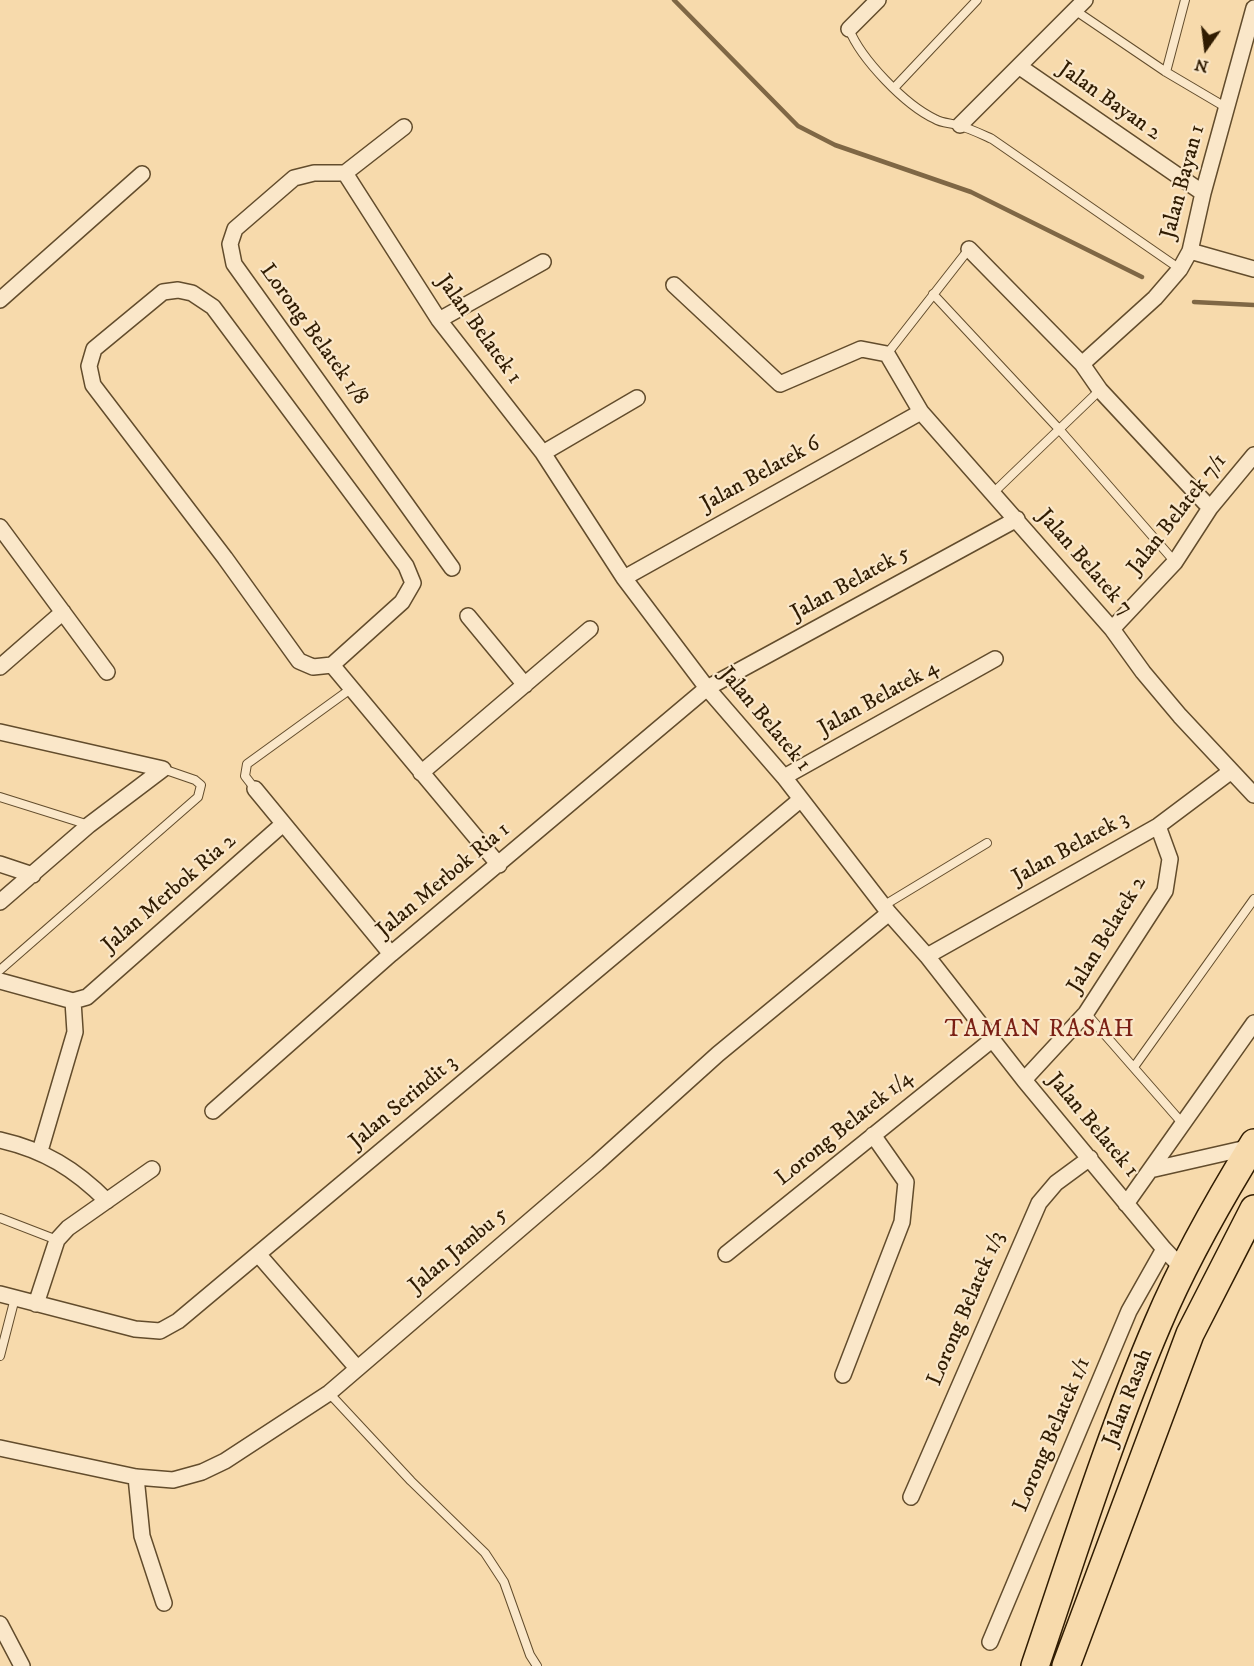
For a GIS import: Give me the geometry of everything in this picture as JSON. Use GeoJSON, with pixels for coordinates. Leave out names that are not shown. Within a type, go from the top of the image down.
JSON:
{"type":"FeatureCollection","features":[{"type":"Feature","properties":{"kind":"highway","name":"Jalan Rasah"},"geometry":{"type":"LineString","coordinates":[[1035,1666],[1123,1410],[1158,1322],[1184,1269],[1253,1145]]}},
{"type":"Feature","properties":{"kind":"highway","name":"Jalan Rasah"},"geometry":{"type":"LineString","coordinates":[[1066,1666],[1170,1384],[1212,1287],[1254,1209]]}},
{"type":"Feature","properties":{"kind":"highway"},"geometry":{"type":"LineString","coordinates":[[1184,1269],[1212,1287]]}},
{"type":"Feature","properties":{"kind":"street"},"geometry":{"type":"LineString","coordinates":[[849,29],[878,0]]}},
{"type":"Feature","properties":{"kind":"street"},"geometry":{"type":"LineString","coordinates":[[960,125],[1080,5]]}},
{"type":"Feature","properties":{"kind":"street","name":"Jalan Bayan 1"},"geometry":{"type":"LineString","coordinates":[[1082,364],[1155,298],[1180,269],[1190,251],[1203,194],[1254,8]]}},
{"type":"Feature","properties":{"kind":"street","name":"Jalan Bayan 2"},"geometry":{"type":"LineString","coordinates":[[1020,67],[1203,194]]}},
{"type":"Feature","properties":{"kind":"street"},"geometry":{"type":"LineString","coordinates":[[345,173],[404,127]]}},
{"type":"Feature","properties":{"kind":"street","name":"Lorong Belatek 1/8"},"geometry":{"type":"LineString","coordinates":[[345,173],[314,173],[294,178],[235,229],[230,244],[234,264],[452,568]]}},
{"type":"Feature","properties":{"kind":"street","name":"Jalan Belatek 1"},"geometry":{"type":"LineString","coordinates":[[345,173],[439,320],[543,453],[624,578],[707,688],[784,777],[886,909],[927,956],[1024,1080],[1164,1249],[1184,1269]]}},
{"type":"Feature","properties":{"kind":"street"},"geometry":{"type":"LineString","coordinates":[[0,300],[142,174]]}},
{"type":"Feature","properties":{"kind":"street"},"geometry":{"type":"LineString","coordinates":[[969,249],[1082,364],[1100,390],[1210,508]]}},
{"type":"Feature","properties":{"kind":"street"},"geometry":{"type":"LineString","coordinates":[[1190,251],[1254,269]]}},
{"type":"Feature","properties":{"kind":"street"},"geometry":{"type":"LineString","coordinates":[[439,320],[543,262]]}},
{"type":"Feature","properties":{"kind":"street"},"geometry":{"type":"LineString","coordinates":[[674,285],[780,384],[861,349],[887,354]]}},
{"type":"Feature","properties":{"kind":"street"},"geometry":{"type":"LineString","coordinates":[[163,292],[192,293],[213,306],[406,566],[412,583],[402,602],[332,665],[313,667],[299,661],[225,558],[93,386],[89,366],[94,349],[163,292]]}},
{"type":"Feature","properties":{"kind":"street","name":"Jalan Belatek 7"},"geometry":{"type":"LineString","coordinates":[[887,354],[921,412],[1112,629],[1143,672],[1230,772],[1254,795]]}},
{"type":"Feature","properties":{"kind":"street"},"geometry":{"type":"LineString","coordinates":[[543,453],[638,398]]}},
{"type":"Feature","properties":{"kind":"street","name":"Jalan Belatek 6"},"geometry":{"type":"LineString","coordinates":[[624,578],[921,412]]}},
{"type":"Feature","properties":{"kind":"street","name":"Jalan Belatek 7/1"},"geometry":{"type":"LineString","coordinates":[[1112,629],[1175,562],[1210,508],[1254,455]]}},
{"type":"Feature","properties":{"kind":"street","name":"Jalan Belatek 5"},"geometry":{"type":"LineString","coordinates":[[707,688],[1017,519]]}},
{"type":"Feature","properties":{"kind":"street"},"geometry":{"type":"LineString","coordinates":[[0,527],[107,672]]}},
{"type":"Feature","properties":{"kind":"street"},"geometry":{"type":"LineString","coordinates":[[0,667],[63,612]]}},
{"type":"Feature","properties":{"kind":"street"},"geometry":{"type":"LineString","coordinates":[[468,616],[525,685]]}},
{"type":"Feature","properties":{"kind":"street"},"geometry":{"type":"LineString","coordinates":[[421,773],[590,629]]}},
{"type":"Feature","properties":{"kind":"street","name":"Jalan Belatek 4"},"geometry":{"type":"LineString","coordinates":[[784,777],[995,659]]}},
{"type":"Feature","properties":{"kind":"street"},"geometry":{"type":"LineString","coordinates":[[332,665],[499,865]]}},
{"type":"Feature","properties":{"kind":"street","name":"Jalan Merbok Ria 1"},"geometry":{"type":"LineString","coordinates":[[213,1111],[391,954],[707,688]]}},
{"type":"Feature","properties":{"kind":"street"},"geometry":{"type":"LineString","coordinates":[[0,732],[163,769]]}},
{"type":"Feature","properties":{"kind":"street"},"geometry":{"type":"LineString","coordinates":[[0,902],[89,825],[163,769]]}},
{"type":"Feature","properties":{"kind":"street","name":"Jalan Belatek 3"},"geometry":{"type":"LineString","coordinates":[[927,956],[1158,826],[1230,772]]}},
{"type":"Feature","properties":{"kind":"street"},"geometry":{"type":"LineString","coordinates":[[255,789],[391,954]]}},
{"type":"Feature","properties":{"kind":"street","name":"Jalan Serindit 3"},"geometry":{"type":"LineString","coordinates":[[7,1296],[135,1329],[160,1331],[178,1321],[800,800]]}},
{"type":"Feature","properties":{"kind":"street","name":"Jalan Merbok Ria 2"},"geometry":{"type":"LineString","coordinates":[[80,999],[283,824]]}},
{"type":"Feature","properties":{"kind":"street","name":"Jalan Belatek 2"},"geometry":{"type":"LineString","coordinates":[[1024,1080],[1086,1013],[1165,891],[1170,859],[1158,826]]}},
{"type":"Feature","properties":{"kind":"street"},"geometry":{"type":"LineString","coordinates":[[0,864],[33,875]]}},
{"type":"Feature","properties":{"kind":"street","name":"Jalan Jambu 5"},"geometry":{"type":"LineString","coordinates":[[0,1448],[136,1477],[174,1480],[202,1472],[225,1461],[329,1393],[597,1163],[718,1054],[886,909]]}},
{"type":"Feature","properties":{"kind":"street"},"geometry":{"type":"LineString","coordinates":[[0,981],[80,999],[75,1032],[40,1151]]}},
{"type":"Feature","properties":{"kind":"street"},"geometry":{"type":"LineString","coordinates":[[1126,1204],[1254,1023]]}},
{"type":"Feature","properties":{"kind":"street","name":"Lorong Belatek 1/4"},"geometry":{"type":"LineString","coordinates":[[726,1254],[993,1039]]}},
{"type":"Feature","properties":{"kind":"street"},"geometry":{"type":"LineString","coordinates":[[843,1375],[902,1222],[906,1182],[873,1135]]}},
{"type":"Feature","properties":{"kind":"street"},"geometry":{"type":"LineString","coordinates":[[0,1140],[40,1151],[84,1178],[107,1202]]}},
{"type":"Feature","properties":{"kind":"street"},"geometry":{"type":"LineString","coordinates":[[1150,1170],[1253,1145]]}},
{"type":"Feature","properties":{"kind":"street","name":"Lorong Belatek 1/3"},"geometry":{"type":"LineString","coordinates":[[911,1497],[1039,1203],[1056,1183],[1090,1158]]}},
{"type":"Feature","properties":{"kind":"street"},"geometry":{"type":"LineString","coordinates":[[36,1304],[57,1240],[68,1228],[153,1169]]}},
{"type":"Feature","properties":{"kind":"street","name":"Lorong Belatek 1/1"},"geometry":{"type":"LineString","coordinates":[[990,1642],[1129,1311],[1164,1249]]}},
{"type":"Feature","properties":{"kind":"street"},"geometry":{"type":"LineString","coordinates":[[258,1254],[357,1368]]}},
{"type":"Feature","properties":{"kind":"street"},"geometry":{"type":"LineString","coordinates":[[136,1477],[142,1536],[164,1603]]}},
{"type":"Feature","properties":{"kind":"street"},"geometry":{"type":"LineString","coordinates":[[0,1623],[22,1666]]}},
{"type":"Feature","properties":{"kind":"lane"},"geometry":{"type":"LineString","coordinates":[[896,87],[977,0]]}},
{"type":"Feature","properties":{"kind":"lane"},"geometry":{"type":"LineString","coordinates":[[1166,72],[1185,0]]}},
{"type":"Feature","properties":{"kind":"lane"},"geometry":{"type":"LineString","coordinates":[[1080,5],[1166,72],[1227,108]]}},
{"type":"Feature","properties":{"kind":"lane"},"geometry":{"type":"LineString","coordinates":[[849,29],[855,44],[896,87],[935,120],[960,125],[992,139],[1180,269]]}},
{"type":"Feature","properties":{"kind":"lane"},"geometry":{"type":"LineString","coordinates":[[887,354],[969,249]]}},
{"type":"Feature","properties":{"kind":"lane"},"geometry":{"type":"LineString","coordinates":[[933,294],[1058,428],[1175,562]]}},
{"type":"Feature","properties":{"kind":"lane"},"geometry":{"type":"LineString","coordinates":[[993,493],[1100,390]]}},
{"type":"Feature","properties":{"kind":"lane"},"geometry":{"type":"LineString","coordinates":[[255,789],[245,776],[247,764],[352,688]]}},
{"type":"Feature","properties":{"kind":"lane"},"geometry":{"type":"LineString","coordinates":[[0,970],[198,797],[201,785],[195,780],[163,769]]}},
{"type":"Feature","properties":{"kind":"lane"},"geometry":{"type":"LineString","coordinates":[[0,797],[89,825]]}},
{"type":"Feature","properties":{"kind":"lane"},"geometry":{"type":"LineString","coordinates":[[886,909],[987,843]]}},
{"type":"Feature","properties":{"kind":"lane"},"geometry":{"type":"LineString","coordinates":[[1134,1067],[1254,899]]}},
{"type":"Feature","properties":{"kind":"lane"},"geometry":{"type":"LineString","coordinates":[[1086,1013],[1183,1124]]}},
{"type":"Feature","properties":{"kind":"lane"},"geometry":{"type":"LineString","coordinates":[[0,1218],[16,1222],[57,1240]]}},
{"type":"Feature","properties":{"kind":"lane"},"geometry":{"type":"LineString","coordinates":[[0,1356],[7,1296]]}},
{"type":"Feature","properties":{"kind":"lane"},"geometry":{"type":"LineString","coordinates":[[329,1393],[411,1481],[485,1554],[504,1582],[530,1655],[537,1666]]}},
{"type":"Feature","properties":{"kind":"waterway"},"geometry":{"type":"LineString","coordinates":[[674,0],[798,126],[835,145],[971,192],[1142,277]]}},
{"type":"Feature","properties":{"kind":"waterway"},"geometry":{"type":"LineString","coordinates":[[1194,302],[1254,305]]}},
{"type":"Feature","properties":{"kind":"district","name":"TAMAN RASAH"},"geometry":{"type":"Point","coordinates":[1040,1031]}}]}
